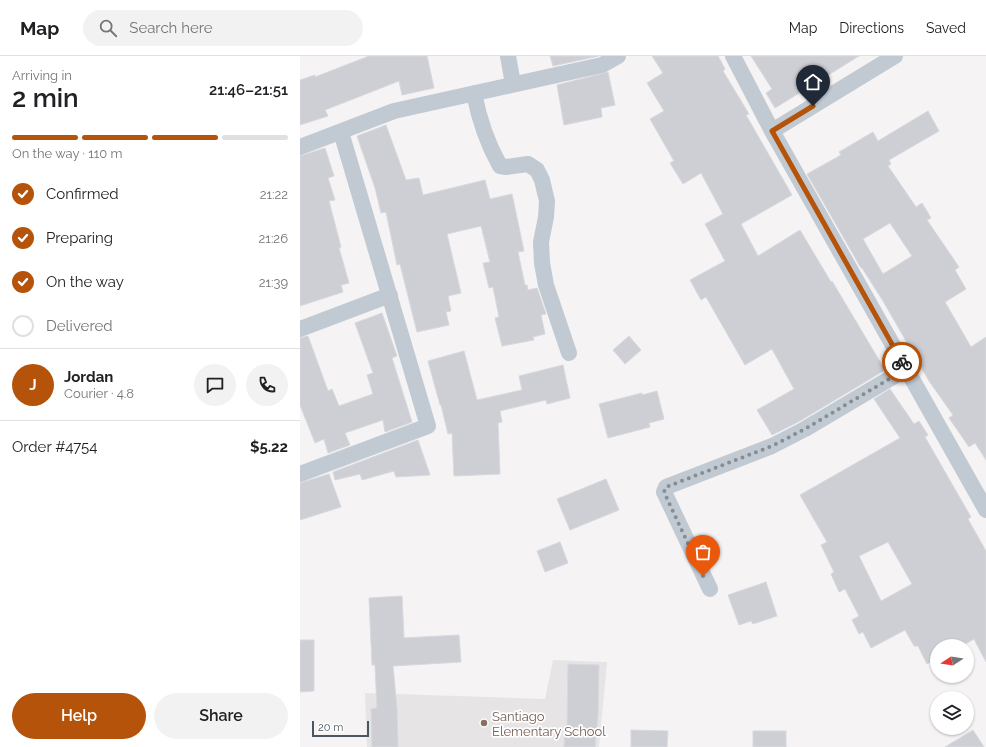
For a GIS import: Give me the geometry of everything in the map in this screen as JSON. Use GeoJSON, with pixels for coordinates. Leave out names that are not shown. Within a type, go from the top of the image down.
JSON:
{"type":"FeatureCollection","features":[{"type":"Feature","properties":{"kind":"street"},"geometry":{"type":"LineString","coordinates":[[508,56],[513,84]]}},
{"type":"Feature","properties":{"kind":"street"},"geometry":{"type":"LineString","coordinates":[[300,147],[394,111],[602,65],[618,56]]}},
{"type":"Feature","properties":{"kind":"street"},"geometry":{"type":"LineString","coordinates":[[733,56],[772,131],[986,510]]}},
{"type":"Feature","properties":{"kind":"street"},"geometry":{"type":"LineString","coordinates":[[772,131],[895,56]]}},
{"type":"Feature","properties":{"kind":"street"},"geometry":{"type":"LineString","coordinates":[[474,93],[479,116],[492,151],[500,166],[506,167],[528,164],[536,170],[542,180],[547,201],[546,217],[541,242],[542,263],[546,285],[569,353]]}},
{"type":"Feature","properties":{"kind":"street"},"geometry":{"type":"LineString","coordinates":[[300,474],[428,426],[341,132]]}},
{"type":"Feature","properties":{"kind":"street"},"geometry":{"type":"LineString","coordinates":[[300,329],[390,295]]}},
{"type":"Feature","properties":{"kind":"street"},"geometry":{"type":"LineString","coordinates":[[710,589],[664,492],[666,487],[772,446],[805,429],[906,369]]}},
{"type":"Feature","properties":{"kind":"shaded area","name":"Santiago Elementary School"},"geometry":{"type":"Polygon","coordinates":[[[553,660],[607,662],[599,747],[367,747],[365,693],[545,699],[553,660]]]}},
{"type":"Feature","properties":{"kind":"building"},"geometry":{"type":"Polygon","coordinates":[[[369,56],[427,56],[434,88],[402,95],[399,81],[325,110],[328,116],[300,125],[300,80],[315,75],[315,77],[369,56]]]}},
{"type":"Feature","properties":{"kind":"building"},"geometry":{"type":"Polygon","coordinates":[[[550,56],[599,56],[553,66],[550,56]]]}},
{"type":"Feature","properties":{"kind":"building"},"geometry":{"type":"Polygon","coordinates":[[[652,56],[718,56],[725,69],[723,71],[749,114],[746,115],[792,195],[741,224],[758,256],[800,230],[885,370],[800,421],[772,435],[757,410],[794,389],[772,349],[745,365],[706,297],[701,300],[690,280],[725,261],[705,224],[723,214],[701,173],[683,184],[670,163],[674,161],[650,119],[664,111],[647,83],[663,73],[652,56]]]}},
{"type":"Feature","properties":{"kind":"building"},"geometry":{"type":"Polygon","coordinates":[[[751,56],[859,56],[775,108],[766,93],[772,89],[751,56]]]}},
{"type":"Feature","properties":{"kind":"building"},"geometry":{"type":"Polygon","coordinates":[[[608,72],[615,105],[601,108],[602,117],[564,125],[557,85],[608,72]]]}},
{"type":"Feature","properties":{"kind":"building"},"geometry":{"type":"Polygon","coordinates":[[[928,111],[939,131],[889,160],[891,164],[888,166],[916,207],[922,203],[931,218],[927,220],[959,267],[955,270],[966,289],[945,302],[971,347],[986,337],[986,460],[975,443],[969,447],[949,418],[953,415],[929,381],[883,301],[861,268],[807,174],[841,155],[839,152],[873,132],[878,141],[928,111]],[[890,223],[863,239],[883,274],[912,256],[890,223]]]}},
{"type":"Feature","properties":{"kind":"building"},"geometry":{"type":"Polygon","coordinates":[[[386,125],[406,180],[419,178],[423,195],[485,180],[490,199],[512,194],[524,251],[518,252],[525,285],[527,285],[528,290],[537,288],[546,314],[541,315],[545,334],[533,337],[534,340],[502,346],[495,318],[499,317],[493,287],[489,288],[483,263],[490,262],[481,226],[447,234],[461,293],[448,296],[451,311],[446,312],[449,325],[417,332],[400,264],[397,265],[386,212],[381,213],[375,188],[357,136],[386,125]]]}},
{"type":"Feature","properties":{"kind":"building"},"geometry":{"type":"Polygon","coordinates":[[[325,148],[334,176],[328,178],[335,200],[329,201],[341,247],[339,248],[349,283],[341,285],[343,292],[300,306],[300,156],[325,148]]]}},
{"type":"Feature","properties":{"kind":"building"},"geometry":{"type":"Polygon","coordinates":[[[382,313],[397,356],[392,358],[412,422],[385,432],[383,420],[345,433],[350,445],[328,453],[324,439],[315,443],[300,405],[300,338],[308,336],[328,391],[332,389],[339,406],[373,394],[367,375],[373,373],[355,323],[382,313]]]}},
{"type":"Feature","properties":{"kind":"building"},"geometry":{"type":"Polygon","coordinates":[[[629,336],[641,350],[625,364],[613,350],[629,336]]]}},
{"type":"Feature","properties":{"kind":"building"},"geometry":{"type":"Polygon","coordinates":[[[464,351],[477,400],[522,390],[519,376],[563,365],[570,398],[547,404],[546,400],[500,411],[502,422],[498,423],[500,474],[454,476],[452,433],[448,434],[428,361],[464,351]]]}},
{"type":"Feature","properties":{"kind":"building"},"geometry":{"type":"Polygon","coordinates":[[[890,389],[914,424],[919,421],[928,435],[925,437],[971,517],[968,519],[986,551],[986,662],[974,639],[930,639],[930,662],[927,664],[918,646],[914,646],[905,630],[871,648],[863,632],[859,634],[852,620],[859,616],[845,589],[839,592],[831,574],[834,572],[821,545],[827,542],[800,495],[900,438],[874,399],[890,389]],[[888,542],[859,556],[881,601],[912,584],[888,542]]]}},
{"type":"Feature","properties":{"kind":"building"},"geometry":{"type":"Polygon","coordinates":[[[657,391],[664,419],[649,423],[650,427],[608,438],[599,404],[642,393],[642,395],[657,391]]]}},
{"type":"Feature","properties":{"kind":"building"},"geometry":{"type":"Polygon","coordinates":[[[418,440],[430,475],[396,477],[394,471],[362,480],[360,474],[335,480],[333,472],[418,440]]]}},
{"type":"Feature","properties":{"kind":"building"},"geometry":{"type":"Polygon","coordinates":[[[329,474],[341,507],[300,520],[300,483],[329,474]]]}},
{"type":"Feature","properties":{"kind":"building"},"geometry":{"type":"Polygon","coordinates":[[[606,479],[619,510],[570,530],[557,499],[606,479]]]}},
{"type":"Feature","properties":{"kind":"building"},"geometry":{"type":"Polygon","coordinates":[[[560,542],[568,563],[545,572],[537,551],[560,542]]]}},
{"type":"Feature","properties":{"kind":"building"},"geometry":{"type":"Polygon","coordinates":[[[766,582],[777,616],[753,624],[751,621],[739,625],[728,595],[766,582]]]}},
{"type":"Feature","properties":{"kind":"building"},"geometry":{"type":"Polygon","coordinates":[[[402,596],[404,638],[459,635],[461,662],[393,666],[397,708],[398,747],[372,747],[371,709],[377,708],[375,665],[372,665],[369,598],[402,596]]]}},
{"type":"Feature","properties":{"kind":"building"},"geometry":{"type":"Polygon","coordinates":[[[300,640],[314,640],[314,691],[300,692],[300,640]]]}},
{"type":"Feature","properties":{"kind":"building"},"geometry":{"type":"Polygon","coordinates":[[[568,664],[599,665],[598,715],[595,747],[564,747],[565,727],[567,727],[568,664]]]}},
{"type":"Feature","properties":{"kind":"building"},"geometry":{"type":"Polygon","coordinates":[[[631,730],[668,731],[667,747],[631,747],[631,730]]]}},
{"type":"Feature","properties":{"kind":"building"},"geometry":{"type":"Polygon","coordinates":[[[753,731],[786,731],[786,747],[753,747],[753,731]]]}},
{"type":"Feature","properties":{"kind":"building"},"geometry":{"type":"Polygon","coordinates":[[[974,732],[984,747],[945,747],[965,735],[974,735],[974,732]]]}},
{"type":"Feature","properties":{"kind":"way so far"},"geometry":{"type":"LineString","coordinates":[[703,576],[664,492],[666,487],[772,446],[805,429],[906,369],[902,362]]}},
{"type":"Feature","properties":{"kind":"place","name":"Santiago Elementary School"},"geometry":{"type":"Point","coordinates":[484,723]}},
{"type":"Feature","properties":{"kind":"route"},"geometry":{"type":"LineString","coordinates":[[813,106],[772,131],[902,362]]}}]}
